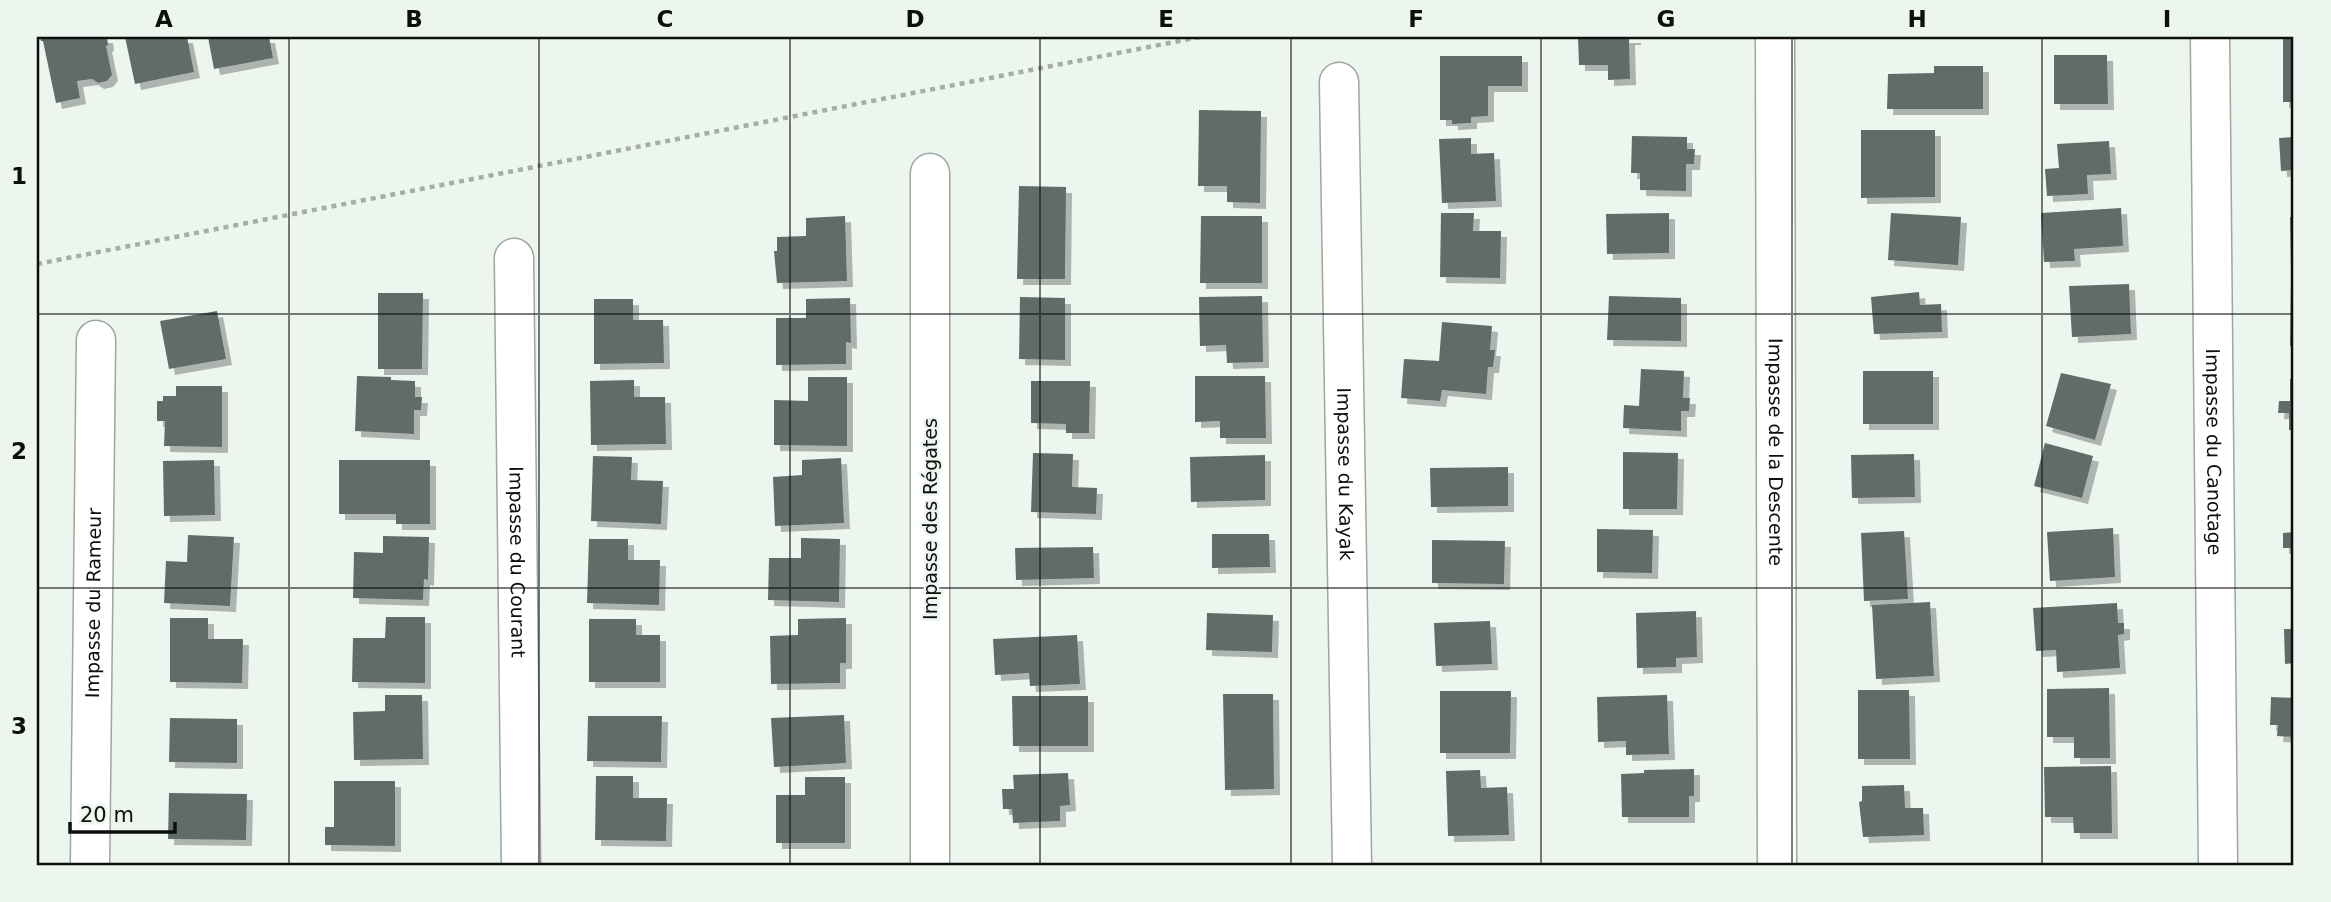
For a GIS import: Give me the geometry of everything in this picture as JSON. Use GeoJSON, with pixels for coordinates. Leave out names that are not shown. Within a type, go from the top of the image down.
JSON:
{"type":"FeatureCollection","features":[{"type":"Feature","properties":{"kind":"street","name":"Impasse de la Descente"},"geometry":{"type":"LineString","coordinates":[[1775,37],[1777,865]]}},
{"type":"Feature","properties":{"kind":"street","name":"Impasse du Canotage"},"geometry":{"type":"LineString","coordinates":[[2210,37],[2218,865]]}},
{"type":"Feature","properties":{"kind":"street","name":"Impasse du Kayak"},"geometry":{"type":"LineString","coordinates":[[1339,82],[1352,865]]}},
{"type":"Feature","properties":{"kind":"street","name":"Impasse des Régates"},"geometry":{"type":"LineString","coordinates":[[930,173],[930,865]]}},
{"type":"Feature","properties":{"kind":"street","name":"Impasse du Courant"},"geometry":{"type":"LineString","coordinates":[[514,258],[521,865]]}},
{"type":"Feature","properties":{"kind":"street","name":"Impasse du Rameur"},"geometry":{"type":"LineString","coordinates":[[90,865],[96,340]]}},
{"type":"Feature","properties":{"kind":"path"},"geometry":{"type":"LineString","coordinates":[[37,264],[1200,37]]}},
{"type":"Feature","properties":{"kind":"building"},"geometry":{"type":"Polygon","coordinates":[[[40,37],[107,37],[106,46],[112,75],[107,81],[98,83],[92,79],[77,81],[80,98],[56,103],[40,37]]]}},
{"type":"Feature","properties":{"kind":"building"},"geometry":{"type":"Polygon","coordinates":[[[125,37],[187,37],[194,72],[135,84],[125,37]]]}},
{"type":"Feature","properties":{"kind":"building"},"geometry":{"type":"Polygon","coordinates":[[[208,37],[269,37],[273,58],[214,69],[208,37]]]}},
{"type":"Feature","properties":{"kind":"building"},"geometry":{"type":"Polygon","coordinates":[[[1578,37],[1635,37],[1629,39],[1630,79],[1608,80],[1608,65],[1579,65],[1578,37]]]}},
{"type":"Feature","properties":{"kind":"building"},"geometry":{"type":"Polygon","coordinates":[[[2283,37],[2294,37],[2294,102],[2283,102],[2283,37]]]}},
{"type":"Feature","properties":{"kind":"building"},"geometry":{"type":"Polygon","coordinates":[[[2054,55],[2107,55],[2108,104],[2054,104],[2054,55]]]}},
{"type":"Feature","properties":{"kind":"building"},"geometry":{"type":"Polygon","coordinates":[[[1440,56],[1522,56],[1522,86],[1488,86],[1488,116],[1471,117],[1471,123],[1452,124],[1452,120],[1440,120],[1440,56]]]}},
{"type":"Feature","properties":{"kind":"building"},"geometry":{"type":"Polygon","coordinates":[[[1934,66],[1983,66],[1983,109],[1887,109],[1888,74],[1934,73],[1934,66]]]}},
{"type":"Feature","properties":{"kind":"building"},"geometry":{"type":"Polygon","coordinates":[[[1199,110],[1261,111],[1260,203],[1227,202],[1227,186],[1198,186],[1199,110]]]}},
{"type":"Feature","properties":{"kind":"building"},"geometry":{"type":"Polygon","coordinates":[[[1861,130],[1935,130],[1935,197],[1861,198],[1861,130]]]}},
{"type":"Feature","properties":{"kind":"building"},"geometry":{"type":"Polygon","coordinates":[[[1632,136],[1687,137],[1687,149],[1695,149],[1694,164],[1686,164],[1686,191],[1640,190],[1640,173],[1631,173],[1632,136]]]}},
{"type":"Feature","properties":{"kind":"building"},"geometry":{"type":"Polygon","coordinates":[[[2294,137],[2294,170],[2281,171],[2279,138],[2294,137]]]}},
{"type":"Feature","properties":{"kind":"building"},"geometry":{"type":"Polygon","coordinates":[[[1471,138],[1471,154],[1494,153],[1496,201],[1442,203],[1439,139],[1471,138]]]}},
{"type":"Feature","properties":{"kind":"building"},"geometry":{"type":"Polygon","coordinates":[[[2109,141],[2111,174],[2087,175],[2088,194],[2047,196],[2045,169],[2059,168],[2057,144],[2109,141]]]}},
{"type":"Feature","properties":{"kind":"building"},"geometry":{"type":"Polygon","coordinates":[[[1019,186],[1066,187],[1065,279],[1017,279],[1019,186]]]}},
{"type":"Feature","properties":{"kind":"building"},"geometry":{"type":"Polygon","coordinates":[[[2121,208],[2123,246],[2074,249],[2075,261],[2044,262],[2041,213],[2121,208]]]}},
{"type":"Feature","properties":{"kind":"building"},"geometry":{"type":"Polygon","coordinates":[[[1441,213],[1474,213],[1473,231],[1501,231],[1500,278],[1440,277],[1441,213]]]}},
{"type":"Feature","properties":{"kind":"building"},"geometry":{"type":"Polygon","coordinates":[[[1669,213],[1669,253],[1607,254],[1606,214],[1669,213]]]}},
{"type":"Feature","properties":{"kind":"building"},"geometry":{"type":"Polygon","coordinates":[[[1891,213],[1961,217],[1958,265],[1888,260],[1891,213]]]}},
{"type":"Feature","properties":{"kind":"building"},"geometry":{"type":"Polygon","coordinates":[[[845,216],[847,281],[777,283],[774,251],[777,251],[777,237],[806,236],[806,218],[845,216]]]}},
{"type":"Feature","properties":{"kind":"building"},"geometry":{"type":"Polygon","coordinates":[[[1201,216],[1262,216],[1262,283],[1200,283],[1201,216]]]}},
{"type":"Feature","properties":{"kind":"building"},"geometry":{"type":"Polygon","coordinates":[[[2290,217],[2294,217],[2294,264],[2291,264],[2290,217]]]}},
{"type":"Feature","properties":{"kind":"building"},"geometry":{"type":"Polygon","coordinates":[[[2129,284],[2131,334],[2072,337],[2069,286],[2129,284]]]}},
{"type":"Feature","properties":{"kind":"building"},"geometry":{"type":"Polygon","coordinates":[[[2291,285],[2294,285],[2294,347],[2290,346],[2291,285]]]}},
{"type":"Feature","properties":{"kind":"building"},"geometry":{"type":"Polygon","coordinates":[[[1919,292],[1920,305],[1941,304],[1942,332],[1874,334],[1871,297],[1919,292]]]}},
{"type":"Feature","properties":{"kind":"building"},"geometry":{"type":"Polygon","coordinates":[[[378,293],[423,293],[422,369],[378,369],[378,293]]]}},
{"type":"Feature","properties":{"kind":"building"},"geometry":{"type":"Polygon","coordinates":[[[1262,296],[1263,362],[1227,363],[1226,345],[1200,346],[1199,297],[1262,296]]]}},
{"type":"Feature","properties":{"kind":"building"},"geometry":{"type":"Polygon","coordinates":[[[1609,296],[1681,298],[1681,341],[1607,340],[1609,296]]]}},
{"type":"Feature","properties":{"kind":"building"},"geometry":{"type":"Polygon","coordinates":[[[1020,297],[1065,298],[1065,360],[1019,359],[1020,297]]]}},
{"type":"Feature","properties":{"kind":"building"},"geometry":{"type":"Polygon","coordinates":[[[850,298],[851,343],[846,342],[846,364],[776,365],[776,318],[806,318],[806,299],[850,298]]]}},
{"type":"Feature","properties":{"kind":"building"},"geometry":{"type":"Polygon","coordinates":[[[594,299],[633,299],[633,320],[663,320],[664,363],[594,364],[594,299]]]}},
{"type":"Feature","properties":{"kind":"building"},"geometry":{"type":"Polygon","coordinates":[[[217,311],[226,359],[169,369],[160,321],[217,311]]]}},
{"type":"Feature","properties":{"kind":"building"},"geometry":{"type":"Polygon","coordinates":[[[1442,322],[1492,326],[1490,350],[1495,350],[1493,367],[1488,367],[1486,394],[1442,390],[1440,401],[1401,398],[1404,359],[1439,361],[1442,322]]]}},
{"type":"Feature","properties":{"kind":"building"},"geometry":{"type":"Polygon","coordinates":[[[1641,369],[1684,371],[1683,398],[1690,398],[1689,411],[1681,411],[1681,431],[1623,428],[1624,405],[1639,406],[1641,369]]]}},
{"type":"Feature","properties":{"kind":"building"},"geometry":{"type":"Polygon","coordinates":[[[1863,371],[1933,371],[1933,424],[1863,424],[1863,371]]]}},
{"type":"Feature","properties":{"kind":"building"},"geometry":{"type":"Polygon","coordinates":[[[2061,373],[2111,384],[2095,440],[2046,426],[2061,373]]]}},
{"type":"Feature","properties":{"kind":"building"},"geometry":{"type":"Polygon","coordinates":[[[357,376],[415,381],[415,397],[422,397],[421,410],[414,410],[414,434],[355,431],[357,376]]]}},
{"type":"Feature","properties":{"kind":"building"},"geometry":{"type":"Polygon","coordinates":[[[1195,376],[1265,376],[1266,438],[1220,438],[1220,421],[1195,422],[1195,376]]]}},
{"type":"Feature","properties":{"kind":"building"},"geometry":{"type":"Polygon","coordinates":[[[808,377],[847,377],[847,446],[774,445],[774,400],[808,401],[808,377]]]}},
{"type":"Feature","properties":{"kind":"building"},"geometry":{"type":"Polygon","coordinates":[[[2290,379],[2294,380],[2294,430],[2289,430],[2289,413],[2278,413],[2279,401],[2290,401],[2290,379]]]}},
{"type":"Feature","properties":{"kind":"building"},"geometry":{"type":"Polygon","coordinates":[[[634,380],[634,397],[665,397],[666,444],[591,445],[590,381],[634,380]]]}},
{"type":"Feature","properties":{"kind":"building"},"geometry":{"type":"Polygon","coordinates":[[[1031,381],[1090,381],[1089,433],[1066,433],[1066,424],[1031,423],[1031,381]]]}},
{"type":"Feature","properties":{"kind":"building"},"geometry":{"type":"Polygon","coordinates":[[[176,386],[222,386],[222,447],[164,446],[165,421],[157,421],[157,401],[163,401],[163,396],[176,396],[176,386]]]}},
{"type":"Feature","properties":{"kind":"building"},"geometry":{"type":"Polygon","coordinates":[[[2045,443],[2093,456],[2082,498],[2034,486],[2045,443]]]}},
{"type":"Feature","properties":{"kind":"building"},"geometry":{"type":"Polygon","coordinates":[[[1623,452],[1678,453],[1677,509],[1623,509],[1623,452]]]}},
{"type":"Feature","properties":{"kind":"building"},"geometry":{"type":"Polygon","coordinates":[[[1033,453],[1073,454],[1072,487],[1097,488],[1096,514],[1031,512],[1033,453]]]}},
{"type":"Feature","properties":{"kind":"building"},"geometry":{"type":"Polygon","coordinates":[[[1914,454],[1915,497],[1852,498],[1851,455],[1914,454]]]}},
{"type":"Feature","properties":{"kind":"building"},"geometry":{"type":"Polygon","coordinates":[[[1265,455],[1265,500],[1191,502],[1190,457],[1265,455]]]}},
{"type":"Feature","properties":{"kind":"building"},"geometry":{"type":"Polygon","coordinates":[[[593,456],[632,457],[631,480],[663,481],[661,524],[591,521],[593,456]]]}},
{"type":"Feature","properties":{"kind":"building"},"geometry":{"type":"Polygon","coordinates":[[[841,458],[844,523],[775,526],[773,477],[802,475],[802,460],[841,458]]]}},
{"type":"Feature","properties":{"kind":"building"},"geometry":{"type":"Polygon","coordinates":[[[214,460],[215,515],[164,516],[163,461],[214,460]]]}},
{"type":"Feature","properties":{"kind":"building"},"geometry":{"type":"Polygon","coordinates":[[[339,460],[430,460],[430,524],[396,524],[396,514],[339,514],[339,460]]]}},
{"type":"Feature","properties":{"kind":"building"},"geometry":{"type":"Polygon","coordinates":[[[1508,467],[1508,506],[1431,507],[1430,468],[1508,467]]]}},
{"type":"Feature","properties":{"kind":"building"},"geometry":{"type":"Polygon","coordinates":[[[2113,528],[2115,577],[2050,581],[2047,532],[2113,528]]]}},
{"type":"Feature","properties":{"kind":"building"},"geometry":{"type":"Polygon","coordinates":[[[1597,529],[1653,530],[1652,573],[1597,572],[1597,529]]]}},
{"type":"Feature","properties":{"kind":"building"},"geometry":{"type":"Polygon","coordinates":[[[1904,531],[1908,599],[1864,601],[1861,533],[1904,531]]]}},
{"type":"Feature","properties":{"kind":"building"},"geometry":{"type":"Polygon","coordinates":[[[2294,532],[2294,548],[2283,548],[2283,533],[2294,532]]]}},
{"type":"Feature","properties":{"kind":"building"},"geometry":{"type":"Polygon","coordinates":[[[1212,534],[1269,534],[1270,567],[1212,568],[1212,534]]]}},
{"type":"Feature","properties":{"kind":"building"},"geometry":{"type":"Polygon","coordinates":[[[188,535],[234,537],[230,606],[164,603],[166,561],[187,562],[188,535]]]}},
{"type":"Feature","properties":{"kind":"building"},"geometry":{"type":"Polygon","coordinates":[[[383,536],[429,537],[428,580],[424,579],[423,600],[353,598],[354,552],[383,553],[383,536]]]}},
{"type":"Feature","properties":{"kind":"building"},"geometry":{"type":"Polygon","coordinates":[[[801,538],[840,539],[839,602],[768,600],[769,558],[801,558],[801,538]]]}},
{"type":"Feature","properties":{"kind":"building"},"geometry":{"type":"Polygon","coordinates":[[[589,539],[628,539],[628,560],[660,560],[659,605],[587,603],[589,539]]]}},
{"type":"Feature","properties":{"kind":"building"},"geometry":{"type":"Polygon","coordinates":[[[1432,540],[1505,541],[1504,584],[1432,583],[1432,540]]]}},
{"type":"Feature","properties":{"kind":"building"},"geometry":{"type":"Polygon","coordinates":[[[1093,547],[1094,578],[1016,580],[1015,548],[1093,547]]]}},
{"type":"Feature","properties":{"kind":"building"},"geometry":{"type":"Polygon","coordinates":[[[1930,602],[1934,676],[1876,679],[1872,605],[1930,602]]]}},
{"type":"Feature","properties":{"kind":"building"},"geometry":{"type":"Polygon","coordinates":[[[2117,603],[2118,623],[2124,623],[2124,634],[2118,635],[2120,668],[2057,672],[2056,650],[2036,651],[2033,608],[2117,603]]]}},
{"type":"Feature","properties":{"kind":"building"},"geometry":{"type":"Polygon","coordinates":[[[1696,611],[1697,657],[1676,658],[1676,667],[1637,668],[1636,613],[1696,611]]]}},
{"type":"Feature","properties":{"kind":"building"},"geometry":{"type":"Polygon","coordinates":[[[1207,613],[1273,615],[1272,652],[1206,650],[1207,613]]]}},
{"type":"Feature","properties":{"kind":"building"},"geometry":{"type":"Polygon","coordinates":[[[386,617],[425,617],[425,683],[352,682],[353,638],[385,638],[386,617]]]}},
{"type":"Feature","properties":{"kind":"building"},"geometry":{"type":"Polygon","coordinates":[[[170,618],[208,618],[208,639],[243,639],[242,683],[170,682],[170,618]]]}},
{"type":"Feature","properties":{"kind":"building"},"geometry":{"type":"Polygon","coordinates":[[[846,618],[846,663],[840,663],[840,683],[771,684],[770,636],[798,635],[798,619],[846,618]]]}},
{"type":"Feature","properties":{"kind":"building"},"geometry":{"type":"Polygon","coordinates":[[[589,619],[636,619],[636,635],[660,635],[660,682],[589,682],[589,619]]]}},
{"type":"Feature","properties":{"kind":"building"},"geometry":{"type":"Polygon","coordinates":[[[1490,621],[1492,664],[1436,666],[1434,623],[1490,621]]]}},
{"type":"Feature","properties":{"kind":"building"},"geometry":{"type":"Polygon","coordinates":[[[2284,629],[2294,629],[2294,663],[2285,664],[2284,629]]]}},
{"type":"Feature","properties":{"kind":"building"},"geometry":{"type":"Polygon","coordinates":[[[1077,635],[1080,684],[1030,686],[1029,673],[995,675],[993,639],[1077,635]]]}},
{"type":"Feature","properties":{"kind":"building"},"geometry":{"type":"Polygon","coordinates":[[[2109,688],[2110,758],[2074,758],[2074,737],[2047,737],[2047,689],[2109,688]]]}},
{"type":"Feature","properties":{"kind":"building"},"geometry":{"type":"Polygon","coordinates":[[[1858,690],[1909,690],[1910,759],[1858,759],[1858,690]]]}},
{"type":"Feature","properties":{"kind":"building"},"geometry":{"type":"Polygon","coordinates":[[[1440,691],[1511,691],[1510,753],[1440,753],[1440,691]]]}},
{"type":"Feature","properties":{"kind":"building"},"geometry":{"type":"Polygon","coordinates":[[[1223,694],[1273,694],[1274,789],[1225,790],[1223,694]]]}},
{"type":"Feature","properties":{"kind":"building"},"geometry":{"type":"Polygon","coordinates":[[[385,695],[422,695],[423,759],[354,760],[353,712],[385,711],[385,695]]]}},
{"type":"Feature","properties":{"kind":"building"},"geometry":{"type":"Polygon","coordinates":[[[1667,695],[1669,754],[1626,755],[1626,741],[1598,742],[1597,697],[1667,695]]]}},
{"type":"Feature","properties":{"kind":"building"},"geometry":{"type":"Polygon","coordinates":[[[1012,696],[1088,696],[1088,746],[1013,746],[1012,696]]]}},
{"type":"Feature","properties":{"kind":"building"},"geometry":{"type":"Polygon","coordinates":[[[2271,697],[2294,698],[2294,737],[2277,736],[2278,725],[2270,725],[2271,697]]]}},
{"type":"Feature","properties":{"kind":"building"},"geometry":{"type":"Polygon","coordinates":[[[844,715],[846,763],[774,767],[771,718],[844,715]]]}},
{"type":"Feature","properties":{"kind":"building"},"geometry":{"type":"Polygon","coordinates":[[[588,716],[662,716],[661,762],[587,761],[588,716]]]}},
{"type":"Feature","properties":{"kind":"building"},"geometry":{"type":"Polygon","coordinates":[[[170,718],[237,719],[237,763],[169,762],[170,718]]]}},
{"type":"Feature","properties":{"kind":"building"},"geometry":{"type":"Polygon","coordinates":[[[2111,766],[2112,833],[2074,833],[2073,817],[2045,817],[2044,767],[2111,766]]]}},
{"type":"Feature","properties":{"kind":"building"},"geometry":{"type":"Polygon","coordinates":[[[1694,769],[1694,796],[1689,796],[1689,817],[1622,817],[1621,774],[1644,773],[1644,770],[1694,769]]]}},
{"type":"Feature","properties":{"kind":"building"},"geometry":{"type":"Polygon","coordinates":[[[1480,770],[1481,788],[1507,787],[1509,835],[1448,836],[1446,771],[1480,770]]]}},
{"type":"Feature","properties":{"kind":"building"},"geometry":{"type":"Polygon","coordinates":[[[1068,773],[1070,805],[1060,806],[1060,821],[1013,823],[1012,809],[1003,809],[1002,789],[1014,789],[1013,775],[1068,773]]]}},
{"type":"Feature","properties":{"kind":"building"},"geometry":{"type":"Polygon","coordinates":[[[596,776],[633,776],[633,798],[667,798],[666,841],[595,840],[596,776]]]}},
{"type":"Feature","properties":{"kind":"building"},"geometry":{"type":"Polygon","coordinates":[[[805,777],[845,777],[845,843],[776,843],[776,795],[805,795],[805,777]]]}},
{"type":"Feature","properties":{"kind":"building"},"geometry":{"type":"Polygon","coordinates":[[[334,781],[395,781],[395,846],[325,845],[325,827],[334,827],[334,781]]]}},
{"type":"Feature","properties":{"kind":"building"},"geometry":{"type":"Polygon","coordinates":[[[1904,785],[1905,808],[1923,808],[1924,835],[1863,837],[1859,802],[1862,801],[1862,786],[1904,785]]]}},
{"type":"Feature","properties":{"kind":"building"},"geometry":{"type":"Polygon","coordinates":[[[169,793],[247,794],[246,840],[168,839],[169,793]]]}}]}
